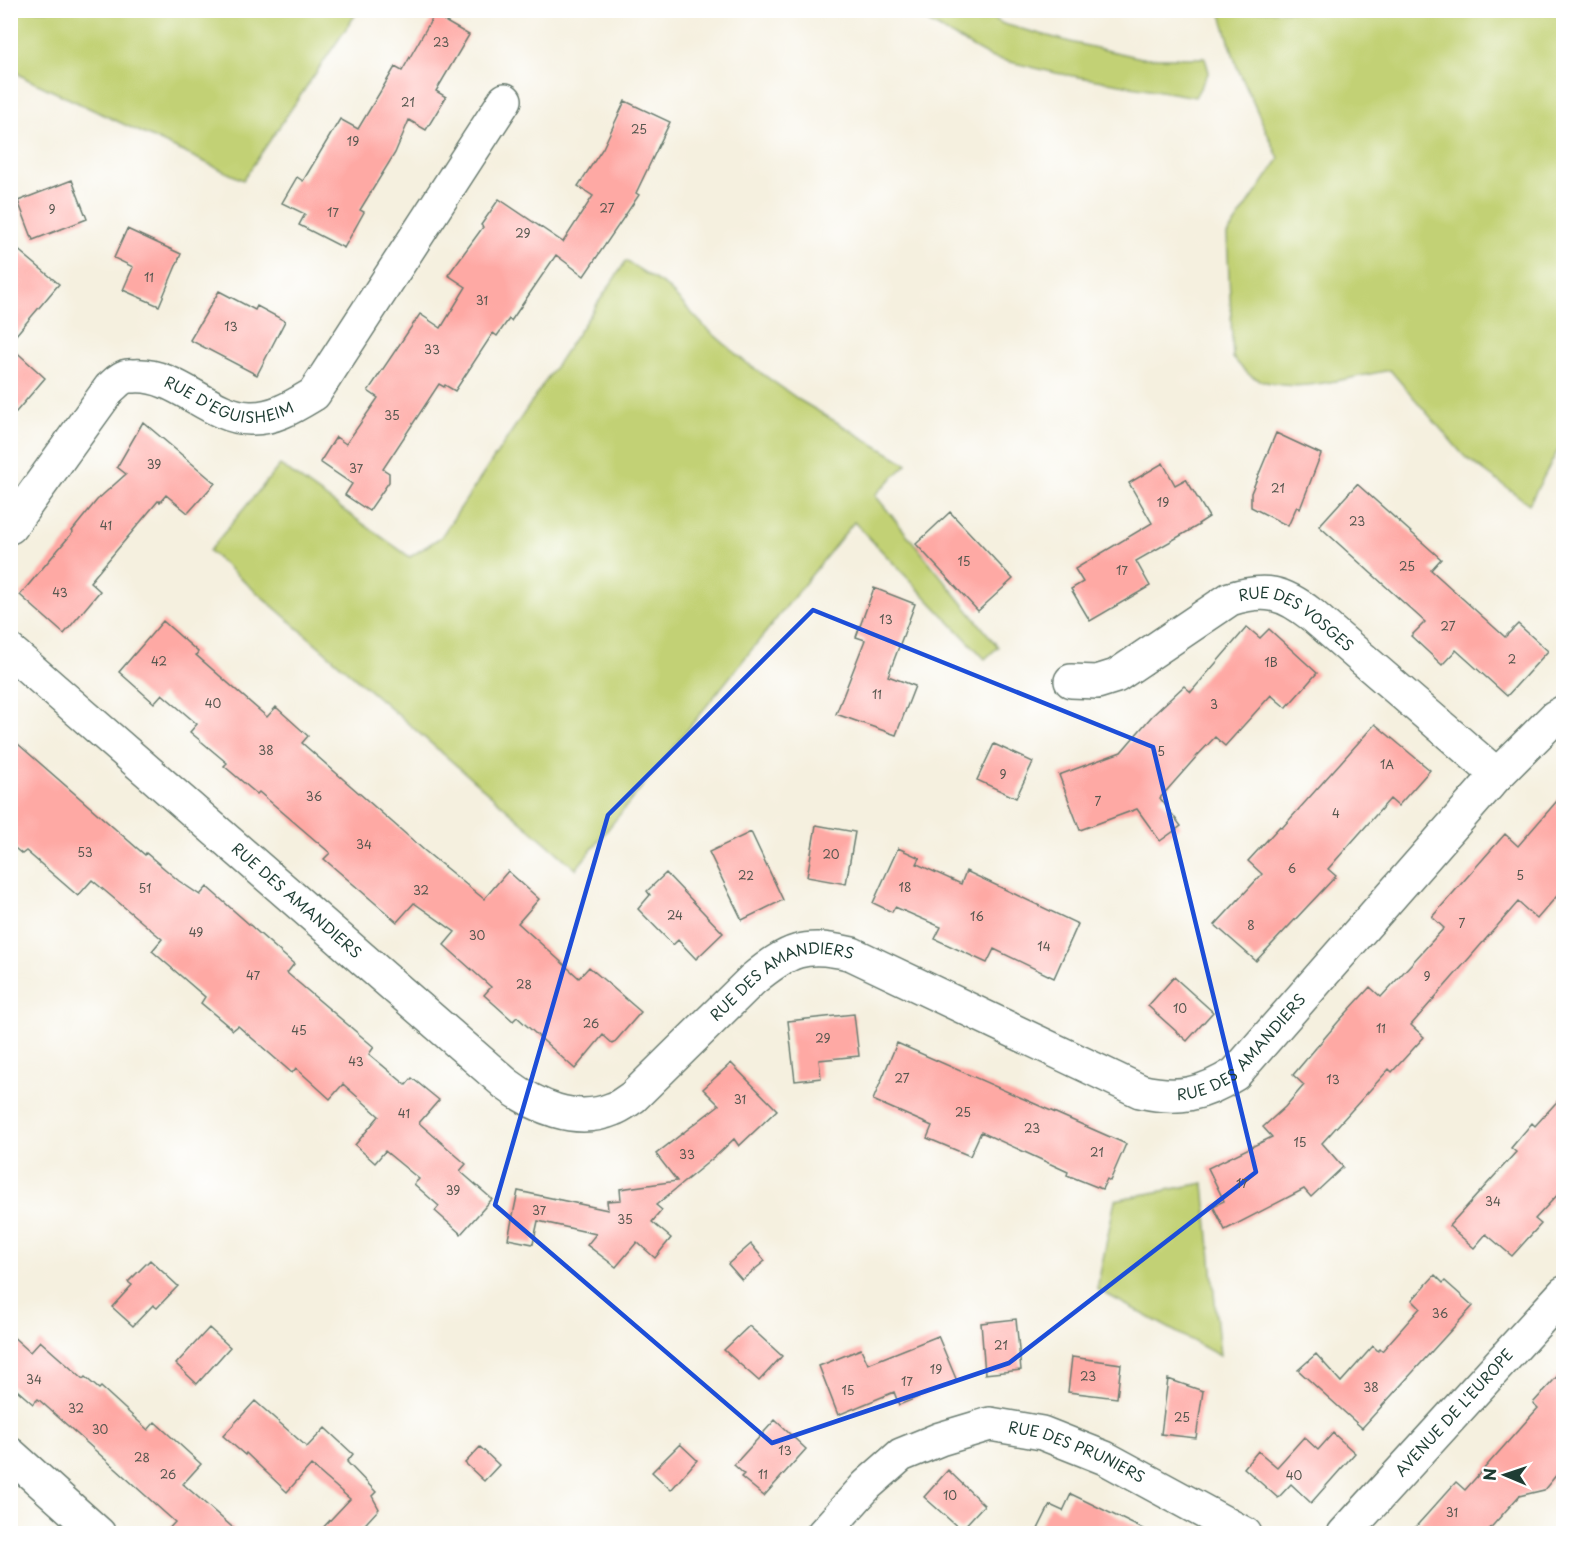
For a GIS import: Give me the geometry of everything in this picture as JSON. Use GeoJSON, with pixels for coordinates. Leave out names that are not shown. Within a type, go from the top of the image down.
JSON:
{"type":"FeatureCollection","features":[{"type":"Feature","properties":{"kind":"street","name":"RUE D'EGUISHEIM"},"geometry":{"type":"LineString","coordinates":[[10,527],[110,388],[125,376],[144,375],[159,378],[233,416],[249,418],[270,417],[314,394],[505,100]]}},
{"type":"Feature","properties":{"kind":"street","name":"RUE DES VOSGES"},"geometry":{"type":"LineString","coordinates":[[1071,681],[1097,682],[1116,676],[1230,598],[1250,592],[1275,593],[1294,601],[1312,615],[1497,775]]}},
{"type":"Feature","properties":{"kind":"street","name":"RUE DES AMANDIERS"},"geometry":{"type":"LineString","coordinates":[[10,651],[506,1084],[539,1106],[560,1112],[590,1114],[612,1110],[633,1097],[768,966],[782,956],[799,950],[817,948],[852,954],[1140,1091],[1162,1096],[1179,1096],[1197,1093],[1216,1086],[1235,1074],[1497,775],[1555,717],[1563,712]]}},
{"type":"Feature","properties":{"kind":"street","name":"AVENUE DE L'EUROPE"},"geometry":{"type":"LineString","coordinates":[[1344,1533],[1563,1293]]}},
{"type":"Feature","properties":{"kind":"street","name":"RUE DES PRUNIERS"},"geometry":{"type":"LineString","coordinates":[[823,1533],[867,1485],[901,1455],[940,1438],[990,1424],[1042,1432],[1105,1458],[1245,1533]]}},
{"type":"Feature","properties":{"kind":"street"},"geometry":{"type":"LineString","coordinates":[[10,1454],[99,1533]]}},
{"type":"Feature","properties":{"kind":"highlighted area"},"geometry":{"type":"Polygon","coordinates":[[[813,610],[1153,747],[1256,1172],[1009,1363],[772,1443],[495,1205],[608,815],[813,610]]]}},
{"type":"Feature","properties":{"kind":"green space"},"geometry":{"type":"Polygon","coordinates":[[[11,10],[358,11],[243,180],[27,79],[11,69],[11,10]]]}},
{"type":"Feature","properties":{"kind":"green space"},"geometry":{"type":"Polygon","coordinates":[[[909,11],[982,11],[1003,24],[1142,58],[1205,58],[1209,72],[1195,97],[1056,73],[990,57],[909,11]]]}},
{"type":"Feature","properties":{"kind":"green space"},"geometry":{"type":"Polygon","coordinates":[[[1220,11],[1563,11],[1563,441],[1529,504],[1464,456],[1390,370],[1321,384],[1285,385],[1268,383],[1253,377],[1233,358],[1227,235],[1279,159],[1237,67],[1220,11]]]}},
{"type":"Feature","properties":{"kind":"green space"},"geometry":{"type":"Polygon","coordinates":[[[626,261],[667,287],[704,326],[744,361],[801,401],[907,464],[875,495],[998,647],[985,659],[854,522],[576,869],[209,551],[280,465],[410,557],[441,537],[626,261]]]}},
{"type":"Feature","properties":{"kind":"green space"},"geometry":{"type":"Polygon","coordinates":[[[1204,1183],[1220,1356],[1097,1289],[1115,1200],[1204,1183]]]}},
{"type":"Feature","properties":{"kind":"building"},"geometry":{"type":"Polygon","coordinates":[[[434,15],[469,35],[436,91],[446,97],[426,130],[409,120],[395,153],[360,210],[364,212],[344,248],[299,225],[305,214],[282,203],[297,177],[303,181],[340,119],[358,129],[395,67],[402,71],[434,15]]]}},
{"type":"Feature","properties":{"kind":"building"},"geometry":{"type":"Polygon","coordinates":[[[625,101],[670,122],[636,193],[639,195],[584,276],[556,255],[511,321],[509,319],[497,336],[493,333],[455,391],[439,384],[383,469],[389,473],[389,482],[369,511],[345,495],[352,484],[320,462],[336,437],[346,444],[378,398],[368,391],[420,314],[441,328],[466,287],[448,275],[483,227],[481,225],[499,199],[563,242],[593,196],[578,186],[603,148],[625,101]]]}},
{"type":"Feature","properties":{"kind":"building"},"geometry":{"type":"Polygon","coordinates":[[[72,180],[87,219],[33,240],[18,201],[72,180]]]}},
{"type":"Feature","properties":{"kind":"building"},"geometry":{"type":"Polygon","coordinates":[[[127,229],[181,254],[159,306],[123,290],[133,267],[114,258],[127,229]]]}},
{"type":"Feature","properties":{"kind":"building"},"geometry":{"type":"Polygon","coordinates":[[[10,243],[59,284],[10,342],[10,243]]]}},
{"type":"Feature","properties":{"kind":"building"},"geometry":{"type":"Polygon","coordinates":[[[219,291],[255,310],[257,306],[285,321],[257,375],[190,340],[219,291]]]}},
{"type":"Feature","properties":{"kind":"building"},"geometry":{"type":"Polygon","coordinates":[[[10,346],[45,378],[10,419],[10,346]]]}},
{"type":"Feature","properties":{"kind":"building"},"geometry":{"type":"Polygon","coordinates":[[[143,422],[215,483],[188,513],[166,495],[160,502],[158,501],[90,582],[100,591],[64,634],[20,595],[97,500],[126,474],[117,467],[143,422]]]}},
{"type":"Feature","properties":{"kind":"building"},"geometry":{"type":"Polygon","coordinates":[[[1276,433],[1321,454],[1300,509],[1297,506],[1288,526],[1251,507],[1251,493],[1276,433]]]}},
{"type":"Feature","properties":{"kind":"building"},"geometry":{"type":"Polygon","coordinates":[[[1163,463],[1175,485],[1186,479],[1209,517],[1136,561],[1150,586],[1090,621],[1071,589],[1083,582],[1075,569],[1152,523],[1129,483],[1163,463]]]}},
{"type":"Feature","properties":{"kind":"building"},"geometry":{"type":"Polygon","coordinates":[[[1357,484],[1441,559],[1431,570],[1505,637],[1518,624],[1548,651],[1507,696],[1456,650],[1442,665],[1411,636],[1425,622],[1319,526],[1357,484]]]}},
{"type":"Feature","properties":{"kind":"building"},"geometry":{"type":"Polygon","coordinates":[[[950,512],[1013,579],[978,611],[916,544],[950,512]]]}},
{"type":"Feature","properties":{"kind":"building"},"geometry":{"type":"Polygon","coordinates":[[[874,588],[915,604],[888,676],[915,686],[896,735],[836,714],[865,640],[856,637],[874,588]]]}},
{"type":"Feature","properties":{"kind":"building"},"geometry":{"type":"Polygon","coordinates":[[[163,621],[198,652],[196,655],[267,717],[276,707],[308,736],[302,743],[425,851],[484,899],[508,871],[539,899],[518,923],[579,978],[589,967],[641,1012],[613,1044],[603,1035],[575,1069],[517,1017],[513,1021],[484,995],[491,987],[444,945],[455,932],[414,903],[397,922],[324,859],[330,853],[259,792],[257,794],[224,766],[227,763],[190,732],[197,724],[162,694],[154,703],[119,672],[163,621]]]}},
{"type":"Feature","properties":{"kind":"building"},"geometry":{"type":"Polygon","coordinates":[[[1247,627],[1260,638],[1269,629],[1317,673],[1286,708],[1271,695],[1225,746],[1215,737],[1197,756],[1160,798],[1181,826],[1160,841],[1137,809],[1080,830],[1059,775],[1121,752],[1152,716],[1184,686],[1191,692],[1247,627]]]}},
{"type":"Feature","properties":{"kind":"building"},"geometry":{"type":"Polygon","coordinates":[[[1375,724],[1430,770],[1398,806],[1390,799],[1328,869],[1336,876],[1256,961],[1215,925],[1262,874],[1248,861],[1280,826],[1282,828],[1375,724]]]}},
{"type":"Feature","properties":{"kind":"building"},"geometry":{"type":"Polygon","coordinates":[[[10,737],[145,855],[146,853],[179,881],[200,895],[207,887],[294,964],[287,973],[374,1047],[369,1054],[406,1085],[412,1078],[439,1100],[419,1123],[466,1164],[460,1171],[492,1199],[461,1234],[435,1211],[439,1206],[414,1184],[419,1179],[385,1151],[375,1163],[355,1145],[379,1116],[343,1084],[330,1099],[296,1068],[292,1073],[238,1026],[233,1030],[201,1003],[205,997],[152,951],[162,939],[92,880],[78,896],[26,851],[22,854],[10,844],[10,737]]]}},
{"type":"Feature","properties":{"kind":"building"},"geometry":{"type":"Polygon","coordinates":[[[994,744],[1033,762],[1016,798],[977,780],[994,744]]]}},
{"type":"Feature","properties":{"kind":"building"},"geometry":{"type":"Polygon","coordinates":[[[1563,794],[1563,889],[1537,919],[1518,902],[1411,1025],[1424,1037],[1392,1072],[1389,1069],[1322,1143],[1343,1167],[1311,1197],[1304,1189],[1225,1230],[1213,1206],[1224,1201],[1208,1168],[1272,1137],[1263,1127],[1304,1085],[1293,1075],[1370,987],[1381,997],[1444,928],[1432,917],[1505,834],[1518,846],[1563,794]]]}},
{"type":"Feature","properties":{"kind":"building"},"geometry":{"type":"Polygon","coordinates":[[[816,825],[855,832],[846,884],[807,877],[816,825]]]}},
{"type":"Feature","properties":{"kind":"building"},"geometry":{"type":"Polygon","coordinates":[[[751,832],[783,900],[742,920],[709,852],[751,832]]]}},
{"type":"Feature","properties":{"kind":"building"},"geometry":{"type":"Polygon","coordinates":[[[898,848],[920,858],[917,864],[961,884],[966,871],[1078,924],[1054,978],[994,949],[987,963],[935,939],[941,927],[895,907],[892,912],[873,903],[898,848]]]}},
{"type":"Feature","properties":{"kind":"building"},"geometry":{"type":"Polygon","coordinates":[[[666,873],[723,933],[696,959],[678,940],[673,945],[638,909],[650,895],[647,891],[666,873]]]}},
{"type":"Feature","properties":{"kind":"building"},"geometry":{"type":"Polygon","coordinates":[[[1174,977],[1213,1012],[1187,1041],[1148,1006],[1174,977]]]}},
{"type":"Feature","properties":{"kind":"building"},"geometry":{"type":"Polygon","coordinates":[[[854,1014],[859,1056],[819,1060],[821,1078],[795,1081],[788,1021],[854,1014]]]}},
{"type":"Feature","properties":{"kind":"building"},"geometry":{"type":"Polygon","coordinates":[[[897,1043],[1126,1144],[1110,1181],[1107,1179],[1102,1189],[1067,1175],[1068,1172],[981,1132],[970,1156],[927,1138],[932,1126],[873,1100],[897,1043]]]}},
{"type":"Feature","properties":{"kind":"building"},"geometry":{"type":"Polygon","coordinates":[[[731,1063],[777,1110],[739,1146],[734,1139],[656,1205],[662,1210],[652,1222],[671,1238],[655,1258],[637,1242],[616,1267],[587,1245],[596,1234],[538,1221],[533,1244],[508,1239],[518,1191],[608,1210],[607,1201],[621,1200],[620,1189],[677,1181],[656,1154],[719,1105],[703,1089],[731,1063]]]}},
{"type":"Feature","properties":{"kind":"building"},"geometry":{"type":"Polygon","coordinates":[[[1563,1095],[1563,1189],[1535,1219],[1541,1224],[1512,1256],[1486,1234],[1474,1248],[1449,1226],[1516,1152],[1511,1148],[1532,1123],[1535,1126],[1563,1095]]]}},
{"type":"Feature","properties":{"kind":"building"},"geometry":{"type":"Polygon","coordinates":[[[751,1244],[765,1261],[742,1280],[728,1264],[751,1244]]]}},
{"type":"Feature","properties":{"kind":"building"},"geometry":{"type":"Polygon","coordinates":[[[150,1260],[178,1286],[157,1308],[153,1305],[133,1326],[112,1307],[132,1285],[128,1282],[150,1260]]]}},
{"type":"Feature","properties":{"kind":"building"},"geometry":{"type":"Polygon","coordinates":[[[1435,1275],[1473,1306],[1362,1428],[1298,1370],[1316,1354],[1341,1382],[1373,1346],[1378,1351],[1380,1349],[1382,1351],[1420,1308],[1412,1300],[1435,1275]]]}},
{"type":"Feature","properties":{"kind":"building"},"geometry":{"type":"Polygon","coordinates":[[[1016,1319],[1021,1370],[985,1374],[981,1323],[1016,1319]]]}},
{"type":"Feature","properties":{"kind":"building"},"geometry":{"type":"Polygon","coordinates":[[[749,1326],[782,1356],[759,1381],[724,1350],[749,1326]]]}},
{"type":"Feature","properties":{"kind":"building"},"geometry":{"type":"Polygon","coordinates":[[[209,1328],[230,1347],[197,1384],[176,1364],[209,1328]]]}},
{"type":"Feature","properties":{"kind":"building"},"geometry":{"type":"Polygon","coordinates":[[[10,1334],[30,1352],[40,1341],[83,1379],[85,1377],[99,1389],[101,1387],[148,1430],[155,1422],[201,1464],[183,1484],[239,1533],[165,1533],[175,1522],[38,1399],[33,1404],[10,1384],[10,1334]]]}},
{"type":"Feature","properties":{"kind":"building"},"geometry":{"type":"Polygon","coordinates":[[[938,1336],[957,1381],[899,1405],[894,1392],[838,1415],[819,1366],[861,1349],[868,1364],[938,1336]]]}},
{"type":"Feature","properties":{"kind":"building"},"geometry":{"type":"Polygon","coordinates":[[[1072,1357],[1121,1364],[1117,1398],[1068,1392],[1072,1357]]]}},
{"type":"Feature","properties":{"kind":"building"},"geometry":{"type":"Polygon","coordinates":[[[1563,1370],[1563,1467],[1544,1490],[1519,1496],[1486,1533],[1410,1533],[1456,1482],[1465,1490],[1538,1408],[1533,1403],[1563,1370]]]}},
{"type":"Feature","properties":{"kind":"building"},"geometry":{"type":"Polygon","coordinates":[[[1168,1379],[1203,1391],[1196,1438],[1161,1434],[1168,1379]]]}},
{"type":"Feature","properties":{"kind":"building"},"geometry":{"type":"Polygon","coordinates":[[[255,1401],[307,1447],[325,1428],[353,1454],[347,1462],[376,1492],[372,1496],[379,1509],[357,1533],[318,1533],[350,1499],[311,1465],[287,1492],[246,1453],[245,1455],[223,1436],[255,1401]]]}},
{"type":"Feature","properties":{"kind":"building"},"geometry":{"type":"Polygon","coordinates":[[[775,1420],[806,1449],[764,1496],[741,1477],[744,1474],[734,1465],[775,1420]]]}},
{"type":"Feature","properties":{"kind":"building"},"geometry":{"type":"Polygon","coordinates":[[[1333,1433],[1355,1453],[1311,1503],[1291,1484],[1278,1498],[1244,1468],[1258,1451],[1277,1467],[1304,1437],[1318,1450],[1333,1433]]]}},
{"type":"Feature","properties":{"kind":"building"},"geometry":{"type":"Polygon","coordinates":[[[680,1444],[697,1460],[671,1490],[652,1472],[680,1444]]]}},
{"type":"Feature","properties":{"kind":"building"},"geometry":{"type":"Polygon","coordinates":[[[480,1447],[499,1465],[484,1481],[465,1463],[480,1447]]]}},
{"type":"Feature","properties":{"kind":"building"},"geometry":{"type":"Polygon","coordinates":[[[948,1470],[984,1505],[961,1530],[924,1497],[948,1470]]]}},
{"type":"Feature","properties":{"kind":"building"},"geometry":{"type":"Polygon","coordinates":[[[1071,1494],[1151,1533],[1036,1533],[1050,1505],[1063,1511],[1071,1494]]]}}]}
